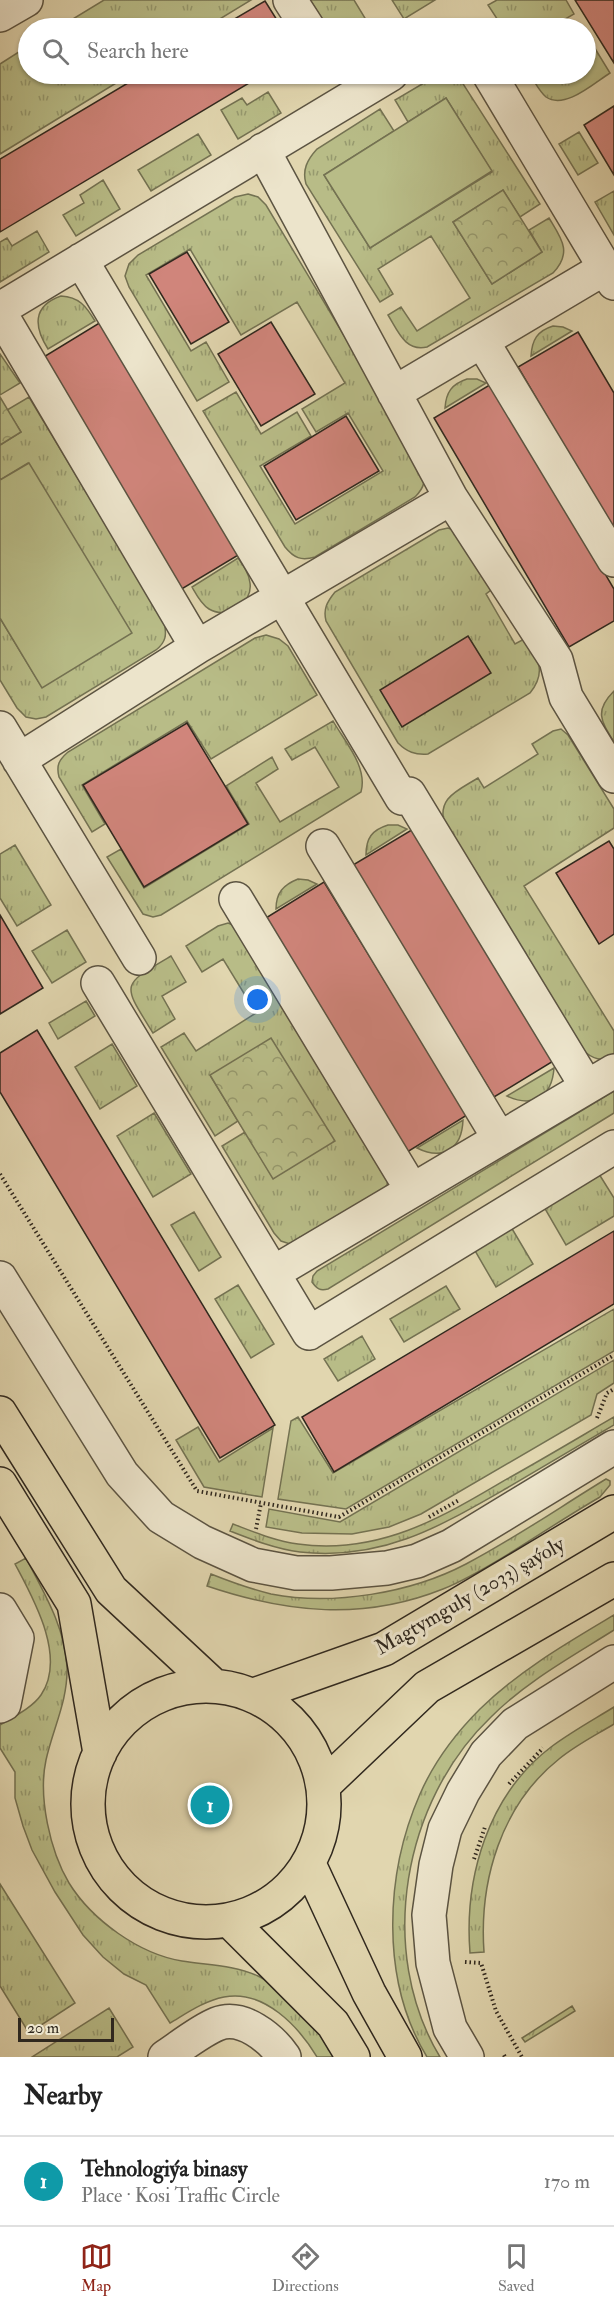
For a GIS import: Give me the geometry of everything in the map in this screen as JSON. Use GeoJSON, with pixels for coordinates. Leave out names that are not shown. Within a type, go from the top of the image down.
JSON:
{"type":"FeatureCollection","features":[{"type":"Feature","properties":{"kind":"main road"},"geometry":{"type":"LineString","coordinates":[[0,1413],[111,1590],[213,1685]]}},
{"type":"Feature","properties":{"kind":"main road"},"geometry":{"type":"LineString","coordinates":[[0,1484],[74,1604],[100,1753]]}},
{"type":"Feature","properties":{"kind":"main road","name":"Magtymguly (2033) şaýoly"},"geometry":{"type":"LineString","coordinates":[[254,1695],[384,1649],[614,1512]]}},
{"type":"Feature","properties":{"kind":"main road"},"geometry":{"type":"LineString","coordinates":[[324,1785],[427,1688],[614,1579]]}},
{"type":"Feature","properties":{"kind":"main road"},"geometry":{"type":"LineString","coordinates":[[213,1685],[254,1695],[286,1715],[310,1749],[324,1785],[323,1826],[309,1864],[284,1895],[249,1916],[229,1920],[169,1917],[134,1899],[106,1869],[91,1832],[89,1792],[100,1753],[119,1724],[146,1702],[178,1689],[213,1685]]}},
{"type":"Feature","properties":{"kind":"main road"},"geometry":{"type":"LineString","coordinates":[[309,1864],[369,1993],[405,2057]]}},
{"type":"Feature","properties":{"kind":"main road"},"geometry":{"type":"LineString","coordinates":[[229,1920],[333,2024],[353,2057]]}},
{"type":"Feature","properties":{"kind":"street"},"geometry":{"type":"LineString","coordinates":[[0,15],[26,0]]}},
{"type":"Feature","properties":{"kind":"street"},"geometry":{"type":"LineString","coordinates":[[290,0],[302,18]]}},
{"type":"Feature","properties":{"kind":"street"},"geometry":{"type":"LineString","coordinates":[[394,393],[482,341],[610,275],[495,84]]}},
{"type":"Feature","properties":{"kind":"street"},"geometry":{"type":"LineString","coordinates":[[197,647],[0,311],[264,150],[344,85]]}},
{"type":"Feature","properties":{"kind":"street"},"geometry":{"type":"LineString","coordinates":[[264,150],[451,498],[556,660],[566,697],[614,776]]}},
{"type":"Feature","properties":{"kind":"street"},"geometry":{"type":"LineString","coordinates":[[81,260],[282,597],[406,796],[600,1079],[273,1273]]}},
{"type":"Feature","properties":{"kind":"street"},"geometry":{"type":"LineString","coordinates":[[482,341],[614,560]]}},
{"type":"Feature","properties":{"kind":"street"},"geometry":{"type":"LineString","coordinates":[[19,760],[197,647],[451,498]]}},
{"type":"Feature","properties":{"kind":"street"},"geometry":{"type":"LineString","coordinates":[[0,728],[139,958]]}},
{"type":"Feature","properties":{"kind":"street"},"geometry":{"type":"LineString","coordinates":[[323,846],[500,1138]]}},
{"type":"Feature","properties":{"kind":"street"},"geometry":{"type":"LineString","coordinates":[[236,899],[412,1190]]}},
{"type":"Feature","properties":{"kind":"street"},"geometry":{"type":"LineString","coordinates":[[98,983],[309,1333],[614,1147]]}},
{"type":"Feature","properties":{"kind":"street"},"geometry":{"type":"LineString","coordinates":[[0,1278],[122,1474],[162,1517],[202,1542],[253,1565],[296,1573],[331,1573],[387,1568],[417,1561],[451,1546],[614,1447]]}},
{"type":"Feature","properties":{"kind":"street"},"geometry":{"type":"LineString","coordinates":[[0,1610],[17,1638],[4,1704],[0,1706]]}},
{"type":"Feature","properties":{"kind":"street"},"geometry":{"type":"LineString","coordinates":[[467,2057],[450,2028],[433,1963],[429,1915],[436,1865],[445,1829],[463,1792],[486,1754],[515,1724],[614,1662]]}},
{"type":"Feature","properties":{"kind":"street"},"geometry":{"type":"LineString","coordinates":[[165,2057],[218,2023],[239,2023],[262,2034],[276,2046],[284,2057]]}},
{"type":"Feature","properties":{"kind":"path"},"geometry":{"type":"LineString","coordinates":[[0,1174],[197,1491],[339,1518],[614,1355]]}},
{"type":"Feature","properties":{"kind":"path"},"geometry":{"type":"LineString","coordinates":[[587,1424],[597,1418],[607,1393],[614,1389]]}},
{"type":"Feature","properties":{"kind":"path"},"geometry":{"type":"LineString","coordinates":[[425,1520],[466,1496]]}},
{"type":"Feature","properties":{"kind":"path"},"geometry":{"type":"LineString","coordinates":[[256,1529],[261,1503]]}},
{"type":"Feature","properties":{"kind":"path"},"geometry":{"type":"LineString","coordinates":[[250,1528],[264,1532]]}},
{"type":"Feature","properties":{"kind":"path"},"geometry":{"type":"LineString","coordinates":[[504,1790],[549,1742]]}},
{"type":"Feature","properties":{"kind":"path"},"geometry":{"type":"LineString","coordinates":[[472,1863],[489,1820]]}},
{"type":"Feature","properties":{"kind":"path"},"geometry":{"type":"LineString","coordinates":[[463,1951],[466,1970]]}},
{"type":"Feature","properties":{"kind":"path"},"geometry":{"type":"LineString","coordinates":[[465,1962],[481,1963],[496,2011],[522,2057]]}},
{"type":"Feature","properties":{"kind":"green space"},"geometry":{"type":"Polygon","coordinates":[[[104,0],[251,0],[221,18],[74,18],[104,0]]]}},
{"type":"Feature","properties":{"kind":"green space"},"geometry":{"type":"Polygon","coordinates":[[[310,0],[354,0],[365,18],[322,18],[310,0]]]}},
{"type":"Feature","properties":{"kind":"green space"},"geometry":{"type":"Polygon","coordinates":[[[392,0],[435,0],[406,18],[403,18],[392,0]]]}},
{"type":"Feature","properties":{"kind":"green space"},"geometry":{"type":"Polygon","coordinates":[[[497,0],[566,0],[574,14],[567,18],[496,18],[488,5],[497,0]]]}},
{"type":"Feature","properties":{"kind":"green space"},"geometry":{"type":"Polygon","coordinates":[[[596,50],[610,73],[596,83],[596,50]]]}},
{"type":"Feature","properties":{"kind":"green space"},"geometry":{"type":"Polygon","coordinates":[[[18,52],[18,84],[115,84],[0,154],[0,64],[18,52]]]}},
{"type":"Feature","properties":{"kind":"green space"},"geometry":{"type":"Polygon","coordinates":[[[422,84],[463,84],[540,204],[520,217],[503,190],[453,222],[492,284],[542,252],[529,230],[549,218],[561,239],[564,252],[553,273],[427,347],[419,348],[403,339],[388,315],[401,307],[417,331],[470,298],[431,236],[378,269],[393,294],[380,302],[306,184],[305,174],[308,161],[317,149],[380,109],[394,131],[324,175],[370,248],[492,172],[446,98],[408,122],[395,100],[422,84]]]}},
{"type":"Feature","properties":{"kind":"green space"},"geometry":{"type":"Polygon","coordinates":[[[536,84],[594,84],[579,94],[562,100],[546,97],[536,84]]]}},
{"type":"Feature","properties":{"kind":"green space"},"geometry":{"type":"Polygon","coordinates":[[[268,92],[281,113],[238,139],[221,110],[242,98],[247,105],[268,92]]]}},
{"type":"Feature","properties":{"kind":"green space"},"geometry":{"type":"Polygon","coordinates":[[[446,98],[492,171],[370,248],[324,175],[446,98]]]}},
{"type":"Feature","properties":{"kind":"green space"},"geometry":{"type":"Polygon","coordinates":[[[579,132],[598,163],[578,175],[559,144],[579,132]]]}},
{"type":"Feature","properties":{"kind":"green space"},"geometry":{"type":"Polygon","coordinates":[[[198,134],[211,155],[151,191],[138,170],[198,134]]]}},
{"type":"Feature","properties":{"kind":"green space"},"geometry":{"type":"Polygon","coordinates":[[[103,180],[120,209],[76,236],[63,215],[84,203],[80,195],[103,180]]]}},
{"type":"Feature","properties":{"kind":"green space"},"geometry":{"type":"Polygon","coordinates":[[[503,190],[542,252],[492,284],[453,222],[503,190]]]}},
{"type":"Feature","properties":{"kind":"green space"},"geometry":{"type":"Polygon","coordinates":[[[614,191],[614,235],[595,202],[614,191]]]}},
{"type":"Feature","properties":{"kind":"green space"},"geometry":{"type":"Polygon","coordinates":[[[248,194],[258,197],[266,205],[423,471],[423,486],[415,497],[310,558],[298,558],[285,547],[203,411],[236,392],[261,434],[297,412],[311,436],[260,466],[295,524],[383,471],[348,413],[316,432],[302,409],[345,383],[297,302],[241,335],[190,249],[146,275],[191,351],[206,342],[229,382],[197,401],[129,287],[125,276],[129,264],[138,255],[235,197],[248,194]]]}},
{"type":"Feature","properties":{"kind":"green space"},"geometry":{"type":"Polygon","coordinates":[[[37,231],[49,252],[0,282],[0,242],[7,238],[12,246],[37,231]]]}},
{"type":"Feature","properties":{"kind":"green space"},"geometry":{"type":"Polygon","coordinates":[[[61,296],[73,298],[81,303],[95,321],[48,349],[40,333],[38,318],[45,305],[61,296]]]}},
{"type":"Feature","properties":{"kind":"green space"},"geometry":{"type":"Polygon","coordinates":[[[553,326],[572,331],[531,356],[536,337],[553,326]]]}},
{"type":"Feature","properties":{"kind":"green space"},"geometry":{"type":"Polygon","coordinates":[[[0,354],[20,383],[0,395],[0,354]]]}},
{"type":"Feature","properties":{"kind":"green space"},"geometry":{"type":"Polygon","coordinates":[[[467,379],[477,379],[486,383],[445,408],[451,389],[457,383],[467,379]]]}},
{"type":"Feature","properties":{"kind":"green space"},"geometry":{"type":"Polygon","coordinates":[[[0,397],[21,432],[0,445],[0,397]]]}},
{"type":"Feature","properties":{"kind":"green space"},"geometry":{"type":"Polygon","coordinates":[[[29,397],[164,622],[165,631],[164,641],[156,650],[46,717],[36,719],[26,717],[17,708],[0,680],[0,618],[42,687],[28,463],[0,480],[0,445],[21,432],[7,410],[29,397]]]}},
{"type":"Feature","properties":{"kind":"green space"},"geometry":{"type":"Polygon","coordinates":[[[29,463],[132,633],[42,688],[0,618],[0,480],[29,463]]]}},
{"type":"Feature","properties":{"kind":"green space"},"geometry":{"type":"Polygon","coordinates":[[[448,528],[459,532],[495,587],[486,594],[515,644],[526,638],[537,659],[539,672],[530,693],[428,754],[419,754],[408,751],[398,743],[326,621],[325,609],[335,592],[439,530],[448,528]]]}},
{"type":"Feature","properties":{"kind":"green space"},"geometry":{"type":"Polygon","coordinates":[[[238,558],[246,569],[250,583],[247,597],[243,603],[231,611],[223,613],[209,609],[201,602],[192,587],[238,558]]]}},
{"type":"Feature","properties":{"kind":"green space"},"geometry":{"type":"Polygon","coordinates":[[[266,635],[279,639],[288,646],[317,695],[211,759],[187,721],[82,785],[105,824],[92,832],[59,777],[58,766],[62,758],[68,752],[255,638],[266,635]]]}},
{"type":"Feature","properties":{"kind":"green space"},"geometry":{"type":"Polygon","coordinates":[[[614,691],[614,742],[603,722],[602,710],[614,691]]]}},
{"type":"Feature","properties":{"kind":"green space"},"geometry":{"type":"Polygon","coordinates":[[[333,721],[358,764],[361,773],[361,792],[161,915],[153,917],[143,914],[107,857],[121,849],[144,888],[249,824],[226,786],[272,757],[278,769],[256,783],[280,822],[339,787],[315,747],[292,760],[285,749],[333,721]]]}},
{"type":"Feature","properties":{"kind":"green space"},"geometry":{"type":"Polygon","coordinates":[[[561,729],[568,735],[614,809],[614,828],[524,886],[614,1031],[614,1053],[604,1059],[592,1057],[585,1052],[445,826],[443,816],[443,809],[450,796],[478,778],[484,788],[538,754],[532,744],[553,731],[561,729]]]}},
{"type":"Feature","properties":{"kind":"green space"},"geometry":{"type":"Polygon","coordinates":[[[388,825],[398,825],[407,829],[366,855],[367,844],[371,836],[378,829],[388,825]]]}},
{"type":"Feature","properties":{"kind":"green space"},"geometry":{"type":"Polygon","coordinates":[[[15,845],[51,905],[17,926],[0,898],[0,854],[15,845]]]}},
{"type":"Feature","properties":{"kind":"green space"},"geometry":{"type":"Polygon","coordinates":[[[298,879],[317,884],[276,909],[277,898],[281,890],[298,879]]]}},
{"type":"Feature","properties":{"kind":"green space"},"geometry":{"type":"Polygon","coordinates":[[[228,923],[238,927],[389,1175],[387,1185],[381,1192],[290,1244],[281,1241],[274,1233],[222,1146],[245,1132],[274,1179],[210,1075],[238,1121],[215,1136],[161,1047],[184,1033],[196,1051],[256,1013],[223,959],[202,972],[186,946],[218,926],[228,923]]]}},
{"type":"Feature","properties":{"kind":"green space"},"geometry":{"type":"Polygon","coordinates":[[[67,930],[86,962],[52,983],[32,951],[67,930]]]}},
{"type":"Feature","properties":{"kind":"green space"},"geometry":{"type":"Polygon","coordinates":[[[171,956],[186,982],[162,996],[175,1019],[153,1033],[136,1004],[131,987],[142,974],[171,956]]]}},
{"type":"Feature","properties":{"kind":"green space"},"geometry":{"type":"Polygon","coordinates":[[[86,1001],[95,1016],[58,1039],[49,1023],[86,1001]]]}},
{"type":"Feature","properties":{"kind":"green space"},"geometry":{"type":"Polygon","coordinates":[[[271,1038],[335,1141],[273,1179],[210,1075],[271,1038]]]}},
{"type":"Feature","properties":{"kind":"green space"},"geometry":{"type":"Polygon","coordinates":[[[112,1044],[137,1086],[100,1109],[75,1067],[112,1044]]]}},
{"type":"Feature","properties":{"kind":"green space"},"geometry":{"type":"Polygon","coordinates":[[[554,1068],[549,1086],[540,1097],[525,1101],[507,1096],[554,1068]]]}},
{"type":"Feature","properties":{"kind":"green space"},"geometry":{"type":"Polygon","coordinates":[[[614,1091],[614,1113],[328,1289],[319,1289],[312,1282],[317,1271],[614,1091]]]}},
{"type":"Feature","properties":{"kind":"green space"},"geometry":{"type":"Polygon","coordinates":[[[154,1113],[191,1174],[153,1197],[117,1136],[154,1113]]]}},
{"type":"Feature","properties":{"kind":"green space"},"geometry":{"type":"Polygon","coordinates":[[[463,1120],[459,1138],[449,1150],[435,1153],[417,1148],[463,1120]]]}},
{"type":"Feature","properties":{"kind":"green space"},"geometry":{"type":"Polygon","coordinates":[[[599,1174],[614,1198],[614,1216],[566,1245],[544,1207],[599,1174]]]}},
{"type":"Feature","properties":{"kind":"green space"},"geometry":{"type":"Polygon","coordinates":[[[194,1212],[221,1257],[199,1271],[171,1225],[194,1212]]]}},
{"type":"Feature","properties":{"kind":"green space"},"geometry":{"type":"Polygon","coordinates":[[[511,1227],[533,1264],[496,1287],[474,1249],[511,1227]]]}},
{"type":"Feature","properties":{"kind":"green space"},"geometry":{"type":"Polygon","coordinates":[[[238,1285],[274,1344],[251,1358],[215,1299],[238,1285]]]}},
{"type":"Feature","properties":{"kind":"green space"},"geometry":{"type":"Polygon","coordinates":[[[446,1286],[460,1309],[404,1342],[390,1319],[446,1286]]]}},
{"type":"Feature","properties":{"kind":"green space"},"geometry":{"type":"Polygon","coordinates":[[[614,1309],[614,1351],[346,1509],[278,1499],[291,1421],[298,1417],[333,1473],[614,1309]]]}},
{"type":"Feature","properties":{"kind":"green space"},"geometry":{"type":"Polygon","coordinates":[[[362,1336],[375,1359],[338,1381],[324,1359],[362,1336]]]}},
{"type":"Feature","properties":{"kind":"green space"},"geometry":{"type":"Polygon","coordinates":[[[614,1360],[614,1383],[597,1394],[591,1415],[421,1514],[389,1527],[352,1534],[302,1533],[266,1527],[269,1509],[340,1522],[614,1360]]]}},
{"type":"Feature","properties":{"kind":"green space"},"geometry":{"type":"Polygon","coordinates":[[[614,1417],[614,1425],[458,1516],[409,1538],[384,1546],[330,1553],[300,1552],[256,1541],[230,1531],[233,1524],[281,1541],[328,1546],[382,1539],[433,1520],[458,1507],[614,1417]]]}},
{"type":"Feature","properties":{"kind":"green space"},"geometry":{"type":"Polygon","coordinates":[[[198,1427],[219,1462],[273,1428],[262,1497],[204,1487],[176,1440],[198,1427]]]}},
{"type":"Feature","properties":{"kind":"green space"},"geometry":{"type":"Polygon","coordinates":[[[606,1479],[610,1481],[610,1485],[600,1497],[515,1550],[462,1581],[413,1599],[384,1606],[325,1610],[266,1602],[207,1586],[211,1574],[271,1594],[320,1598],[371,1594],[421,1583],[484,1554],[606,1479]]]}},
{"type":"Feature","properties":{"kind":"green space"},"geometry":{"type":"Polygon","coordinates":[[[26,1558],[58,1624],[67,1667],[60,1714],[46,1760],[44,1790],[51,1840],[69,1883],[90,1910],[104,1922],[133,1943],[149,1951],[182,1961],[249,1972],[270,1983],[302,2011],[335,2057],[317,2057],[300,2034],[279,2013],[253,1999],[239,1996],[210,2001],[170,2023],[146,1985],[124,1974],[103,1957],[83,1935],[55,1892],[32,1850],[15,1798],[15,1772],[0,1748],[0,1725],[33,1704],[41,1695],[48,1680],[49,1646],[44,1628],[38,1610],[15,1564],[26,1558]]]}},
{"type":"Feature","properties":{"kind":"green space"},"geometry":{"type":"Polygon","coordinates":[[[614,1615],[614,1630],[534,1681],[491,1717],[461,1751],[437,1791],[419,1834],[408,1879],[405,1925],[409,1971],[420,2015],[440,2057],[427,2057],[412,2027],[401,1995],[395,1961],[393,1927],[394,1892],[400,1858],[408,1825],[420,1794],[446,1748],[462,1728],[495,1695],[561,1647],[614,1615]]]}},
{"type":"Feature","properties":{"kind":"green space"},"geometry":{"type":"Polygon","coordinates":[[[614,1707],[614,1724],[559,1759],[522,1799],[508,1822],[490,1872],[485,1898],[484,1952],[470,1953],[469,1924],[476,1867],[496,1813],[511,1789],[529,1767],[551,1747],[614,1707]]]}},
{"type":"Feature","properties":{"kind":"green space"},"geometry":{"type":"Polygon","coordinates":[[[0,1884],[75,2003],[29,2033],[0,1986],[0,1884]]]}},
{"type":"Feature","properties":{"kind":"green space"},"geometry":{"type":"Polygon","coordinates":[[[572,2006],[575,2011],[525,2042],[522,2038],[572,2006]]]}},
{"type":"Feature","properties":{"kind":"green space"},"geometry":{"type":"Polygon","coordinates":[[[109,2008],[133,2047],[117,2057],[32,2057],[109,2008]]]}},
{"type":"Feature","properties":{"kind":"building"},"geometry":{"type":"Polygon","coordinates":[[[575,0],[614,0],[614,63],[596,34],[596,18],[586,18],[575,0]]]}},
{"type":"Feature","properties":{"kind":"building"},"geometry":{"type":"Polygon","coordinates":[[[265,1],[276,18],[236,18],[265,1]]]}},
{"type":"Feature","properties":{"kind":"building"},"geometry":{"type":"Polygon","coordinates":[[[126,84],[247,84],[0,232],[0,159],[126,84]]]}},
{"type":"Feature","properties":{"kind":"building"},"geometry":{"type":"Polygon","coordinates":[[[614,106],[614,175],[584,125],[614,106]]]}},
{"type":"Feature","properties":{"kind":"building"},"geometry":{"type":"Polygon","coordinates":[[[187,252],[229,322],[191,344],[149,274],[187,252]]]}},
{"type":"Feature","properties":{"kind":"building"},"geometry":{"type":"Polygon","coordinates":[[[101,322],[240,554],[180,590],[42,358],[101,322]]]}},
{"type":"Feature","properties":{"kind":"building"},"geometry":{"type":"Polygon","coordinates":[[[271,322],[315,394],[261,426],[218,354],[271,322]]]}},
{"type":"Feature","properties":{"kind":"building"},"geometry":{"type":"Polygon","coordinates":[[[578,332],[614,393],[614,531],[518,367],[578,332]]]}},
{"type":"Feature","properties":{"kind":"building"},"geometry":{"type":"Polygon","coordinates":[[[493,383],[614,589],[614,621],[569,647],[434,418],[493,383]]]}},
{"type":"Feature","properties":{"kind":"building"},"geometry":{"type":"Polygon","coordinates":[[[346,416],[379,471],[296,520],[264,466],[346,416]]]}},
{"type":"Feature","properties":{"kind":"building"},"geometry":{"type":"Polygon","coordinates":[[[468,636],[491,673],[402,727],[380,690],[468,636]]]}},
{"type":"Feature","properties":{"kind":"building"},"geometry":{"type":"Polygon","coordinates":[[[187,723],[248,824],[144,887],[83,785],[187,723]]]}},
{"type":"Feature","properties":{"kind":"building"},"geometry":{"type":"Polygon","coordinates":[[[415,828],[555,1060],[494,1097],[353,865],[415,828]]]}},
{"type":"Feature","properties":{"kind":"building"},"geometry":{"type":"Polygon","coordinates":[[[609,841],[614,849],[614,934],[599,944],[556,873],[609,841]]]}},
{"type":"Feature","properties":{"kind":"building"},"geometry":{"type":"Polygon","coordinates":[[[324,882],[467,1115],[404,1154],[261,921],[324,882]]]}},
{"type":"Feature","properties":{"kind":"building"},"geometry":{"type":"Polygon","coordinates":[[[0,915],[43,988],[0,1014],[0,915]]]}},
{"type":"Feature","properties":{"kind":"building"},"geometry":{"type":"Polygon","coordinates":[[[37,1030],[275,1425],[220,1458],[0,1092],[0,1053],[37,1030]]]}},
{"type":"Feature","properties":{"kind":"building"},"geometry":{"type":"Polygon","coordinates":[[[614,1231],[614,1304],[334,1472],[302,1417],[614,1231]]]}},
{"type":"Feature","properties":{"kind":"place","name":"Tehnologiýa binasy"},"geometry":{"type":"Point","coordinates":[210,1805]}}]}
